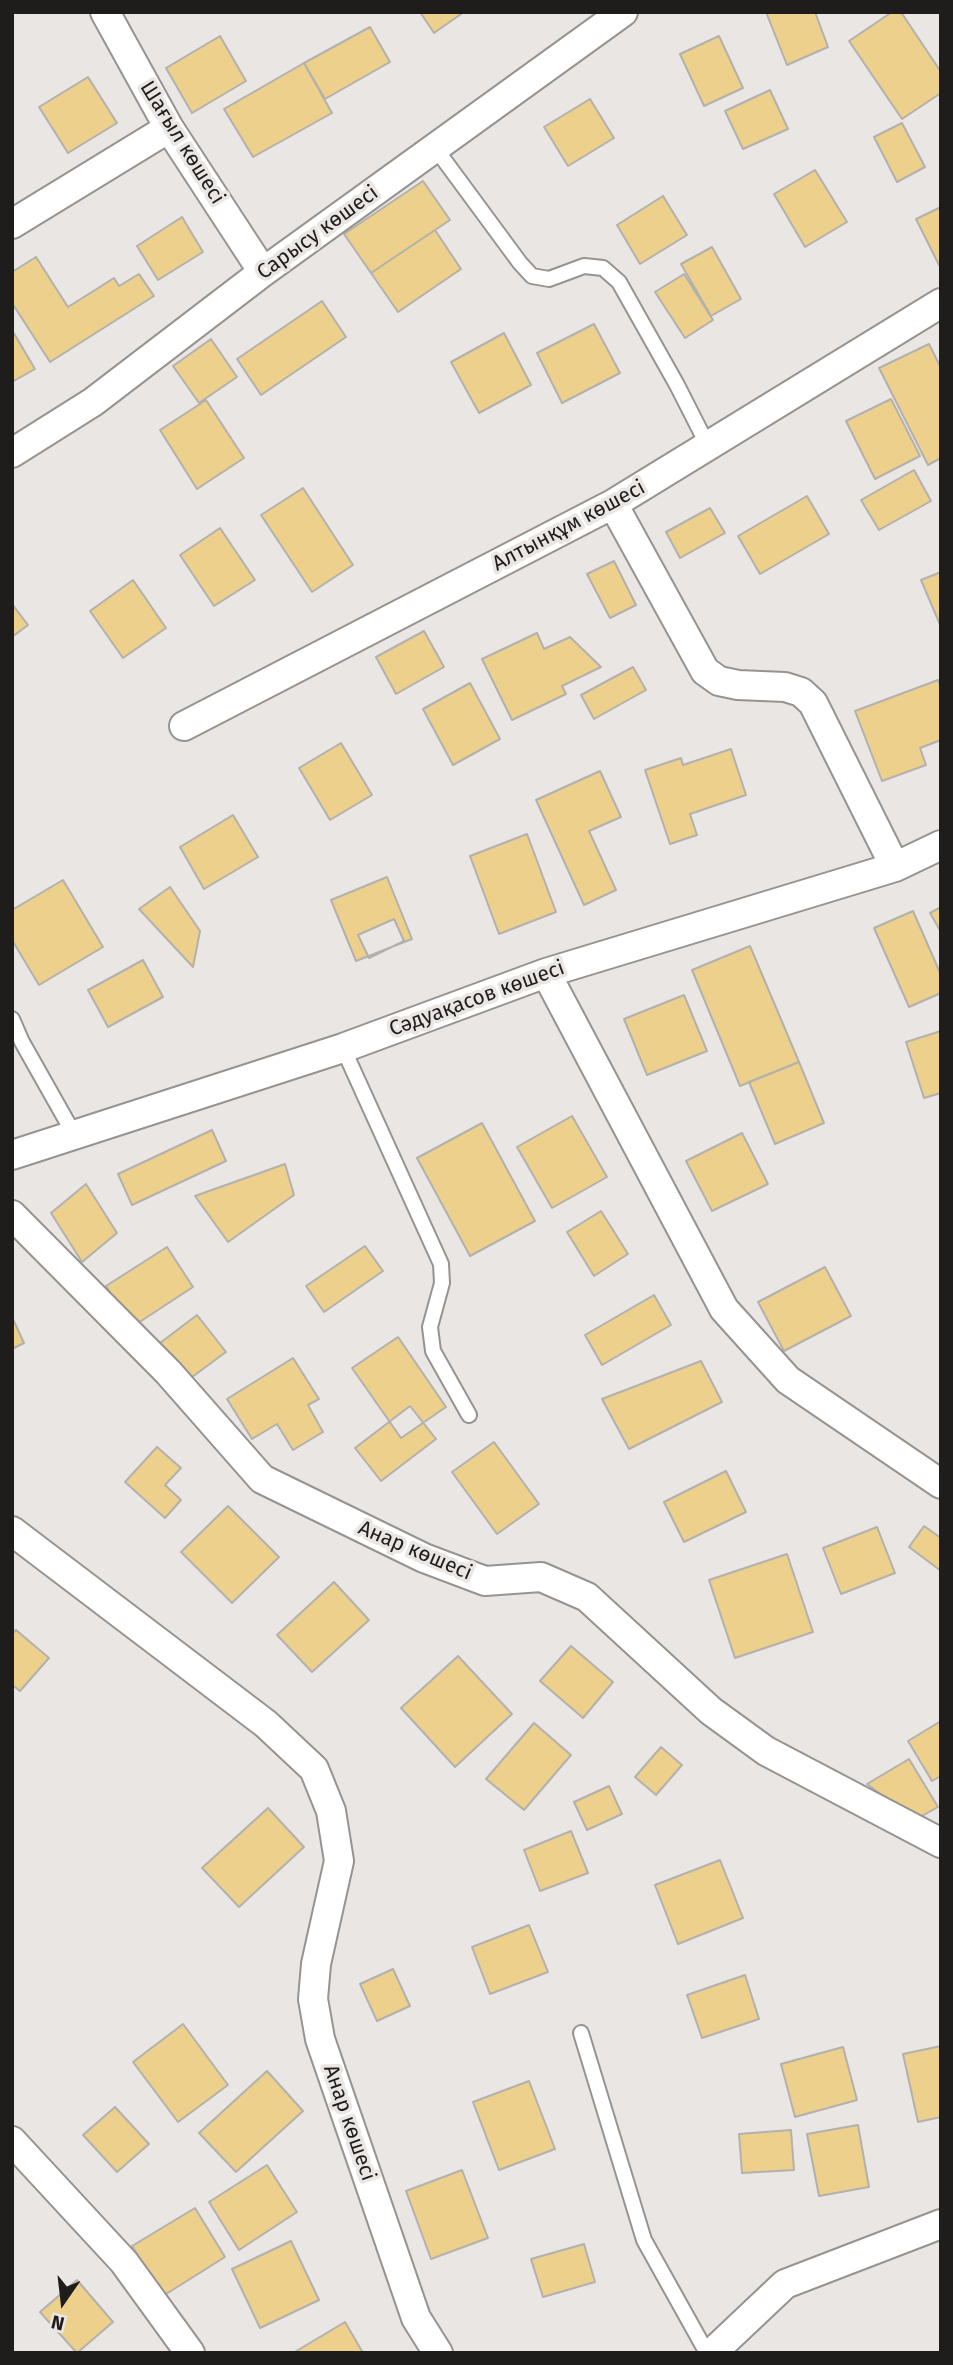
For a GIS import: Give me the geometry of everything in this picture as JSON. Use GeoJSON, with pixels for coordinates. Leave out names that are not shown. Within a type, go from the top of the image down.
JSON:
{"type":"FeatureCollection","features":[{"type":"Feature","properties":{"kind":"street","name":"Шағыл көшесі"},"geometry":{"type":"LineString","coordinates":[[105,12],[169,128],[263,272]]}},
{"type":"Feature","properties":{"kind":"street","name":"Сарысу көшесі"},"geometry":{"type":"LineString","coordinates":[[12,453],[93,402],[263,272],[623,12]]}},
{"type":"Feature","properties":{"kind":"street"},"geometry":{"type":"LineString","coordinates":[[12,224],[169,128]]}},
{"type":"Feature","properties":{"kind":"street","name":"Алтынқұм көшесі"},"geometry":{"type":"LineString","coordinates":[[184,726],[613,504],[941,303]]}},
{"type":"Feature","properties":{"kind":"street"},"geometry":{"type":"LineString","coordinates":[[613,504],[705,671],[719,681],[738,685],[793,689],[801,692],[813,703],[895,867]]}},
{"type":"Feature","properties":{"kind":"street","name":"Сәдуақасов көшесі"},"geometry":{"type":"LineString","coordinates":[[12,1155],[343,1048],[546,972],[895,867],[941,845]]}},
{"type":"Feature","properties":{"kind":"street"},"geometry":{"type":"LineString","coordinates":[[546,972],[724,1309],[788,1380],[941,1484]]}},
{"type":"Feature","properties":{"kind":"street","name":"Анар көшесі"},"geometry":{"type":"LineString","coordinates":[[12,1215],[168,1372],[262,1479],[424,1558],[485,1581],[541,1577],[587,1597],[711,1712],[766,1751],[941,1843]]}},
{"type":"Feature","properties":{"kind":"street","name":"Анар көшесі"},"geometry":{"type":"LineString","coordinates":[[12,1531],[266,1724],[314,1769],[331,1811],[339,1861],[316,1964],[313,1999],[320,2039],[416,2318],[438,2353]]}},
{"type":"Feature","properties":{"kind":"street"},"geometry":{"type":"LineString","coordinates":[[12,2141],[124,2262],[190,2353]]}},
{"type":"Feature","properties":{"kind":"street"},"geometry":{"type":"LineString","coordinates":[[712,2353],[785,2284],[941,2224]]}},
{"type":"Feature","properties":{"kind":"lane"},"geometry":{"type":"LineString","coordinates":[[436,149],[520,263],[533,276],[549,279],[584,265],[603,268],[620,282],[708,446]]}},
{"type":"Feature","properties":{"kind":"lane"},"geometry":{"type":"LineString","coordinates":[[12,1019],[75,1136]]}},
{"type":"Feature","properties":{"kind":"lane"},"geometry":{"type":"LineString","coordinates":[[343,1048],[442,1264],[442,1283],[430,1327],[433,1351],[469,1415]]}},
{"type":"Feature","properties":{"kind":"lane"},"geometry":{"type":"LineString","coordinates":[[581,2033],[644,2240],[707,2353]]}},
{"type":"Feature","properties":{"kind":"building"},"geometry":{"type":"Polygon","coordinates":[[[420,12],[464,12],[434,33],[420,12]]]}},
{"type":"Feature","properties":{"kind":"building"},"geometry":{"type":"Polygon","coordinates":[[[766,12],[815,12],[828,47],[787,65],[766,12]]]}},
{"type":"Feature","properties":{"kind":"building"},"geometry":{"type":"Polygon","coordinates":[[[892,12],[901,12],[941,72],[941,93],[902,119],[849,41],[892,12]]]}},
{"type":"Feature","properties":{"kind":"building"},"geometry":{"type":"Polygon","coordinates":[[[370,27],[390,62],[325,99],[304,63],[370,27]]]}},
{"type":"Feature","properties":{"kind":"building"},"geometry":{"type":"Polygon","coordinates":[[[220,36],[246,81],[192,113],[166,68],[220,36]]]}},
{"type":"Feature","properties":{"kind":"building"},"geometry":{"type":"Polygon","coordinates":[[[719,36],[743,88],[704,106],[680,54],[719,36]]]}},
{"type":"Feature","properties":{"kind":"building"},"geometry":{"type":"Polygon","coordinates":[[[304,63],[332,113],[253,157],[224,109],[304,63]]]}},
{"type":"Feature","properties":{"kind":"building"},"geometry":{"type":"Polygon","coordinates":[[[88,77],[117,123],[68,153],[39,107],[88,77]]]}},
{"type":"Feature","properties":{"kind":"building"},"geometry":{"type":"Polygon","coordinates":[[[770,90],[788,129],[743,149],[725,111],[770,90]]]}},
{"type":"Feature","properties":{"kind":"building"},"geometry":{"type":"Polygon","coordinates":[[[590,99],[614,138],[568,166],[544,127],[590,99]]]}},
{"type":"Feature","properties":{"kind":"building"},"geometry":{"type":"Polygon","coordinates":[[[902,123],[925,167],[897,182],[874,137],[902,123]]]}},
{"type":"Feature","properties":{"kind":"building"},"geometry":{"type":"Polygon","coordinates":[[[815,170],[847,222],[805,247],[774,194],[815,170]]]}},
{"type":"Feature","properties":{"kind":"building"},"geometry":{"type":"Polygon","coordinates":[[[423,181],[450,220],[371,273],[344,234],[423,181]]]}},
{"type":"Feature","properties":{"kind":"building"},"geometry":{"type":"Polygon","coordinates":[[[663,196],[687,235],[640,264],[617,225],[663,196]]]}},
{"type":"Feature","properties":{"kind":"building"},"geometry":{"type":"Polygon","coordinates":[[[941,207],[941,264],[939,265],[916,219],[941,207]]]}},
{"type":"Feature","properties":{"kind":"building"},"geometry":{"type":"Polygon","coordinates":[[[182,217],[203,252],[158,280],[137,246],[182,217]]]}},
{"type":"Feature","properties":{"kind":"building"},"geometry":{"type":"Polygon","coordinates":[[[435,230],[461,269],[398,312],[371,273],[435,230]]]}},
{"type":"Feature","properties":{"kind":"building"},"geometry":{"type":"Polygon","coordinates":[[[712,247],[741,299],[711,316],[681,264],[712,247]]]}},
{"type":"Feature","properties":{"kind":"building"},"geometry":{"type":"Polygon","coordinates":[[[36,257],[68,307],[114,278],[119,286],[139,274],[154,296],[50,362],[12,303],[12,272],[36,257]]]}},
{"type":"Feature","properties":{"kind":"building"},"geometry":{"type":"Polygon","coordinates":[[[684,274],[713,320],[685,338],[655,292],[684,274]]]}},
{"type":"Feature","properties":{"kind":"building"},"geometry":{"type":"Polygon","coordinates":[[[322,301],[346,337],[261,395],[237,359],[322,301]]]}},
{"type":"Feature","properties":{"kind":"building"},"geometry":{"type":"Polygon","coordinates":[[[594,324],[620,373],[562,403],[537,353],[594,324]]]}},
{"type":"Feature","properties":{"kind":"building"},"geometry":{"type":"Polygon","coordinates":[[[12,330],[35,369],[12,382],[12,330]]]}},
{"type":"Feature","properties":{"kind":"building"},"geometry":{"type":"Polygon","coordinates":[[[504,333],[531,385],[479,413],[451,362],[504,333]]]}},
{"type":"Feature","properties":{"kind":"building"},"geometry":{"type":"Polygon","coordinates":[[[211,339],[237,377],[199,403],[173,366],[211,339]]]}},
{"type":"Feature","properties":{"kind":"building"},"geometry":{"type":"Polygon","coordinates":[[[929,344],[941,368],[941,458],[928,465],[879,368],[929,344]]]}},
{"type":"Feature","properties":{"kind":"building"},"geometry":{"type":"Polygon","coordinates":[[[891,399],[920,456],[875,479],[846,421],[891,399]]]}},
{"type":"Feature","properties":{"kind":"building"},"geometry":{"type":"Polygon","coordinates":[[[206,400],[244,458],[197,489],[160,430],[206,400]]]}},
{"type":"Feature","properties":{"kind":"building"},"geometry":{"type":"Polygon","coordinates":[[[914,470],[931,501],[879,530],[861,500],[914,470]]]}},
{"type":"Feature","properties":{"kind":"building"},"geometry":{"type":"Polygon","coordinates":[[[303,488],[353,565],[312,592],[261,515],[303,488]]]}},
{"type":"Feature","properties":{"kind":"building"},"geometry":{"type":"Polygon","coordinates":[[[807,496],[829,534],[760,574],[738,536],[807,496]]]}},
{"type":"Feature","properties":{"kind":"building"},"geometry":{"type":"Polygon","coordinates":[[[710,508],[725,533],[680,558],[666,532],[710,508]]]}},
{"type":"Feature","properties":{"kind":"building"},"geometry":{"type":"Polygon","coordinates":[[[220,528],[255,580],[214,606],[180,555],[220,528]]]}},
{"type":"Feature","properties":{"kind":"building"},"geometry":{"type":"Polygon","coordinates":[[[614,561],[636,605],[610,618],[587,574],[614,561]]]}},
{"type":"Feature","properties":{"kind":"building"},"geometry":{"type":"Polygon","coordinates":[[[941,572],[941,627],[921,580],[941,572]]]}},
{"type":"Feature","properties":{"kind":"building"},"geometry":{"type":"Polygon","coordinates":[[[133,580],[166,628],[123,658],[90,611],[133,580]]]}},
{"type":"Feature","properties":{"kind":"building"},"geometry":{"type":"Polygon","coordinates":[[[12,604],[28,625],[12,637],[12,604]]]}},
{"type":"Feature","properties":{"kind":"building"},"geometry":{"type":"Polygon","coordinates":[[[424,631],[444,667],[396,694],[376,657],[424,631]]]}},
{"type":"Feature","properties":{"kind":"building"},"geometry":{"type":"Polygon","coordinates":[[[537,633],[544,649],[570,637],[601,667],[562,686],[566,694],[512,720],[482,659],[537,633]]]}},
{"type":"Feature","properties":{"kind":"building"},"geometry":{"type":"Polygon","coordinates":[[[633,667],[646,690],[594,719],[581,695],[633,667]]]}},
{"type":"Feature","properties":{"kind":"building"},"geometry":{"type":"Polygon","coordinates":[[[938,680],[941,687],[941,740],[920,748],[926,765],[882,781],[855,711],[938,680]]]}},
{"type":"Feature","properties":{"kind":"building"},"geometry":{"type":"Polygon","coordinates":[[[470,683],[500,739],[453,765],[423,709],[470,683]]]}},
{"type":"Feature","properties":{"kind":"building"},"geometry":{"type":"Polygon","coordinates":[[[341,743],[372,795],[330,820],[299,768],[341,743]]]}},
{"type":"Feature","properties":{"kind":"building"},"geometry":{"type":"Polygon","coordinates":[[[731,749],[746,795],[690,814],[697,835],[670,844],[645,770],[681,758],[683,765],[731,749]]]}},
{"type":"Feature","properties":{"kind":"building"},"geometry":{"type":"Polygon","coordinates":[[[600,771],[621,817],[589,831],[616,890],[584,905],[536,800],[600,771]]]}},
{"type":"Feature","properties":{"kind":"building"},"geometry":{"type":"Polygon","coordinates":[[[233,815],[258,857],[204,889],[180,847],[233,815]]]}},
{"type":"Feature","properties":{"kind":"building"},"geometry":{"type":"Polygon","coordinates":[[[527,834],[556,912],[499,934],[470,856],[527,834]]]}},
{"type":"Feature","properties":{"kind":"building"},"geometry":{"type":"Polygon","coordinates":[[[387,877],[412,939],[356,961],[331,900],[387,877]]]}},
{"type":"Feature","properties":{"kind":"building"},"geometry":{"type":"Polygon","coordinates":[[[63,880],[103,947],[39,985],[12,940],[12,910],[63,880]]]}},
{"type":"Feature","properties":{"kind":"building"},"geometry":{"type":"Polygon","coordinates":[[[170,887],[200,931],[193,967],[139,909],[170,887]]]}},
{"type":"Feature","properties":{"kind":"building"},"geometry":{"type":"Polygon","coordinates":[[[941,907],[941,932],[930,913],[941,907]]]}},
{"type":"Feature","properties":{"kind":"building"},"geometry":{"type":"Polygon","coordinates":[[[913,911],[941,975],[941,993],[909,1007],[874,928],[913,911]]]}},
{"type":"Feature","properties":{"kind":"building"},"geometry":{"type":"Polygon","coordinates":[[[394,919],[404,941],[369,958],[358,935],[394,919]]]}},
{"type":"Feature","properties":{"kind":"building"},"geometry":{"type":"Polygon","coordinates":[[[750,946],[799,1062],[740,1086],[692,970],[750,946]]]}},
{"type":"Feature","properties":{"kind":"building"},"geometry":{"type":"Polygon","coordinates":[[[143,960],[163,997],[108,1027],[88,990],[143,960]]]}},
{"type":"Feature","properties":{"kind":"building"},"geometry":{"type":"Polygon","coordinates":[[[684,995],[707,1051],[647,1075],[624,1019],[684,995]]]}},
{"type":"Feature","properties":{"kind":"building"},"geometry":{"type":"Polygon","coordinates":[[[941,1031],[941,1093],[924,1098],[906,1042],[941,1031]]]}},
{"type":"Feature","properties":{"kind":"building"},"geometry":{"type":"Polygon","coordinates":[[[799,1062],[824,1123],[775,1144],[749,1082],[799,1062]]]}},
{"type":"Feature","properties":{"kind":"building"},"geometry":{"type":"Polygon","coordinates":[[[572,1116],[607,1177],[552,1208],[517,1147],[572,1116]]]}},
{"type":"Feature","properties":{"kind":"building"},"geometry":{"type":"Polygon","coordinates":[[[482,1123],[535,1221],[470,1256],[417,1158],[482,1123]]]}},
{"type":"Feature","properties":{"kind":"building"},"geometry":{"type":"Polygon","coordinates":[[[212,1130],[226,1161],[132,1205],[118,1174],[212,1130]]]}},
{"type":"Feature","properties":{"kind":"building"},"geometry":{"type":"Polygon","coordinates":[[[742,1133],[768,1184],[712,1211],[686,1161],[742,1133]]]}},
{"type":"Feature","properties":{"kind":"building"},"geometry":{"type":"Polygon","coordinates":[[[285,1164],[294,1195],[228,1242],[195,1196],[285,1164]]]}},
{"type":"Feature","properties":{"kind":"building"},"geometry":{"type":"Polygon","coordinates":[[[86,1184],[117,1233],[82,1262],[51,1213],[86,1184]]]}},
{"type":"Feature","properties":{"kind":"building"},"geometry":{"type":"Polygon","coordinates":[[[601,1211],[628,1254],[594,1276],[567,1232],[601,1211]]]}},
{"type":"Feature","properties":{"kind":"building"},"geometry":{"type":"Polygon","coordinates":[[[365,1246],[383,1271],[324,1312],[306,1286],[365,1246]]]}},
{"type":"Feature","properties":{"kind":"building"},"geometry":{"type":"Polygon","coordinates":[[[167,1247],[193,1287],[132,1327],[106,1286],[167,1247]]]}},
{"type":"Feature","properties":{"kind":"building"},"geometry":{"type":"Polygon","coordinates":[[[825,1267],[851,1316],[784,1351],[758,1302],[825,1267]]]}},
{"type":"Feature","properties":{"kind":"building"},"geometry":{"type":"Polygon","coordinates":[[[654,1295],[671,1325],[602,1365],[585,1335],[654,1295]]]}},
{"type":"Feature","properties":{"kind":"building"},"geometry":{"type":"Polygon","coordinates":[[[197,1315],[226,1352],[188,1380],[160,1343],[197,1315]]]}},
{"type":"Feature","properties":{"kind":"building"},"geometry":{"type":"Polygon","coordinates":[[[12,1317],[24,1343],[12,1349],[12,1317]]]}},
{"type":"Feature","properties":{"kind":"building"},"geometry":{"type":"Polygon","coordinates":[[[398,1337],[446,1407],[401,1438],[352,1368],[398,1337]]]}},
{"type":"Feature","properties":{"kind":"building"},"geometry":{"type":"Polygon","coordinates":[[[293,1358],[319,1399],[308,1405],[323,1432],[293,1450],[277,1424],[252,1439],[227,1399],[293,1358]]]}},
{"type":"Feature","properties":{"kind":"building"},"geometry":{"type":"Polygon","coordinates":[[[701,1361],[722,1402],[629,1449],[602,1399],[701,1361]]]}},
{"type":"Feature","properties":{"kind":"building"},"geometry":{"type":"Polygon","coordinates":[[[410,1406],[436,1439],[381,1481],[355,1448],[410,1406]]]}},
{"type":"Feature","properties":{"kind":"building"},"geometry":{"type":"Polygon","coordinates":[[[494,1442],[539,1504],[497,1534],[452,1472],[494,1442]]]}},
{"type":"Feature","properties":{"kind":"building"},"geometry":{"type":"Polygon","coordinates":[[[157,1447],[181,1468],[165,1485],[181,1500],[165,1518],[125,1482],[157,1447]]]}},
{"type":"Feature","properties":{"kind":"building"},"geometry":{"type":"Polygon","coordinates":[[[726,1471],[746,1512],[684,1542],[664,1502],[726,1471]]]}},
{"type":"Feature","properties":{"kind":"building"},"geometry":{"type":"Polygon","coordinates":[[[228,1506],[279,1557],[232,1603],[181,1552],[228,1506]]]}},
{"type":"Feature","properties":{"kind":"building"},"geometry":{"type":"Polygon","coordinates":[[[924,1526],[941,1538],[941,1571],[909,1547],[924,1526]]]}},
{"type":"Feature","properties":{"kind":"building"},"geometry":{"type":"Polygon","coordinates":[[[877,1527],[895,1573],[841,1594],[823,1548],[877,1527]]]}},
{"type":"Feature","properties":{"kind":"building"},"geometry":{"type":"Polygon","coordinates":[[[787,1554],[813,1632],[735,1658],[709,1580],[787,1554]]]}},
{"type":"Feature","properties":{"kind":"building"},"geometry":{"type":"Polygon","coordinates":[[[334,1582],[369,1620],[312,1672],[277,1635],[334,1582]]]}},
{"type":"Feature","properties":{"kind":"building"},"geometry":{"type":"Polygon","coordinates":[[[16,1630],[49,1658],[20,1691],[12,1685],[12,1634],[16,1630]]]}},
{"type":"Feature","properties":{"kind":"building"},"geometry":{"type":"Polygon","coordinates":[[[571,1646],[613,1682],[583,1718],[540,1681],[571,1646]]]}},
{"type":"Feature","properties":{"kind":"building"},"geometry":{"type":"Polygon","coordinates":[[[458,1656],[512,1714],[455,1767],[401,1708],[458,1656]]]}},
{"type":"Feature","properties":{"kind":"building"},"geometry":{"type":"Polygon","coordinates":[[[941,1721],[941,1776],[932,1781],[908,1741],[941,1721]]]}},
{"type":"Feature","properties":{"kind":"building"},"geometry":{"type":"Polygon","coordinates":[[[534,1723],[571,1755],[524,1810],[486,1779],[534,1723]]]}},
{"type":"Feature","properties":{"kind":"building"},"geometry":{"type":"Polygon","coordinates":[[[661,1747],[682,1765],[656,1795],[635,1777],[661,1747]]]}},
{"type":"Feature","properties":{"kind":"building"},"geometry":{"type":"Polygon","coordinates":[[[909,1759],[938,1807],[915,1820],[867,1784],[909,1759]]]}},
{"type":"Feature","properties":{"kind":"building"},"geometry":{"type":"Polygon","coordinates":[[[609,1786],[622,1814],[587,1830],[574,1802],[609,1786]]]}},
{"type":"Feature","properties":{"kind":"building"},"geometry":{"type":"Polygon","coordinates":[[[268,1808],[304,1847],[239,1907],[202,1868],[268,1808]]]}},
{"type":"Feature","properties":{"kind":"building"},"geometry":{"type":"Polygon","coordinates":[[[571,1831],[588,1873],[540,1891],[524,1850],[571,1831]]]}},
{"type":"Feature","properties":{"kind":"building"},"geometry":{"type":"Polygon","coordinates":[[[720,1860],[743,1918],[678,1944],[655,1885],[720,1860]]]}},
{"type":"Feature","properties":{"kind":"building"},"geometry":{"type":"Polygon","coordinates":[[[529,1925],[548,1972],[490,1994],[472,1947],[529,1925]]]}},
{"type":"Feature","properties":{"kind":"building"},"geometry":{"type":"Polygon","coordinates":[[[393,1969],[410,2006],[377,2021],[360,1984],[393,1969]]]}},
{"type":"Feature","properties":{"kind":"building"},"geometry":{"type":"Polygon","coordinates":[[[745,1975],[759,2019],[702,2038],[687,1995],[745,1975]]]}},
{"type":"Feature","properties":{"kind":"building"},"geometry":{"type":"Polygon","coordinates":[[[183,2024],[228,2085],[178,2122],[133,2062],[183,2024]]]}},
{"type":"Feature","properties":{"kind":"building"},"geometry":{"type":"Polygon","coordinates":[[[941,2046],[941,2117],[918,2122],[903,2054],[941,2046]]]}},
{"type":"Feature","properties":{"kind":"building"},"geometry":{"type":"Polygon","coordinates":[[[843,2047],[857,2100],[795,2117],[781,2064],[843,2047]]]}},
{"type":"Feature","properties":{"kind":"building"},"geometry":{"type":"Polygon","coordinates":[[[267,2071],[303,2111],[236,2172],[199,2133],[267,2071]]]}},
{"type":"Feature","properties":{"kind":"building"},"geometry":{"type":"Polygon","coordinates":[[[529,2081],[555,2149],[499,2170],[473,2102],[529,2081]]]}},
{"type":"Feature","properties":{"kind":"building"},"geometry":{"type":"Polygon","coordinates":[[[115,2107],[149,2144],[117,2172],[83,2135],[115,2107]]]}},
{"type":"Feature","properties":{"kind":"building"},"geometry":{"type":"Polygon","coordinates":[[[858,2125],[869,2187],[819,2196],[807,2134],[858,2125]]]}},
{"type":"Feature","properties":{"kind":"building"},"geometry":{"type":"Polygon","coordinates":[[[791,2130],[794,2170],[742,2173],[739,2134],[791,2130]]]}},
{"type":"Feature","properties":{"kind":"building"},"geometry":{"type":"Polygon","coordinates":[[[267,2165],[297,2212],[239,2250],[209,2202],[267,2165]]]}},
{"type":"Feature","properties":{"kind":"building"},"geometry":{"type":"Polygon","coordinates":[[[462,2170],[488,2238],[431,2259],[406,2191],[462,2170]]]}},
{"type":"Feature","properties":{"kind":"building"},"geometry":{"type":"Polygon","coordinates":[[[195,2208],[225,2257],[163,2296],[132,2246],[195,2208]]]}},
{"type":"Feature","properties":{"kind":"building"},"geometry":{"type":"Polygon","coordinates":[[[291,2241],[319,2300],[260,2328],[232,2269],[291,2241]]]}},
{"type":"Feature","properties":{"kind":"building"},"geometry":{"type":"Polygon","coordinates":[[[584,2244],[595,2282],[543,2297],[531,2259],[584,2244]]]}},
{"type":"Feature","properties":{"kind":"building"},"geometry":{"type":"Polygon","coordinates":[[[77,2280],[113,2322],[77,2353],[40,2312],[77,2280]]]}},
{"type":"Feature","properties":{"kind":"building"},"geometry":{"type":"Polygon","coordinates":[[[345,2322],[363,2353],[293,2353],[345,2322]]]}}]}
